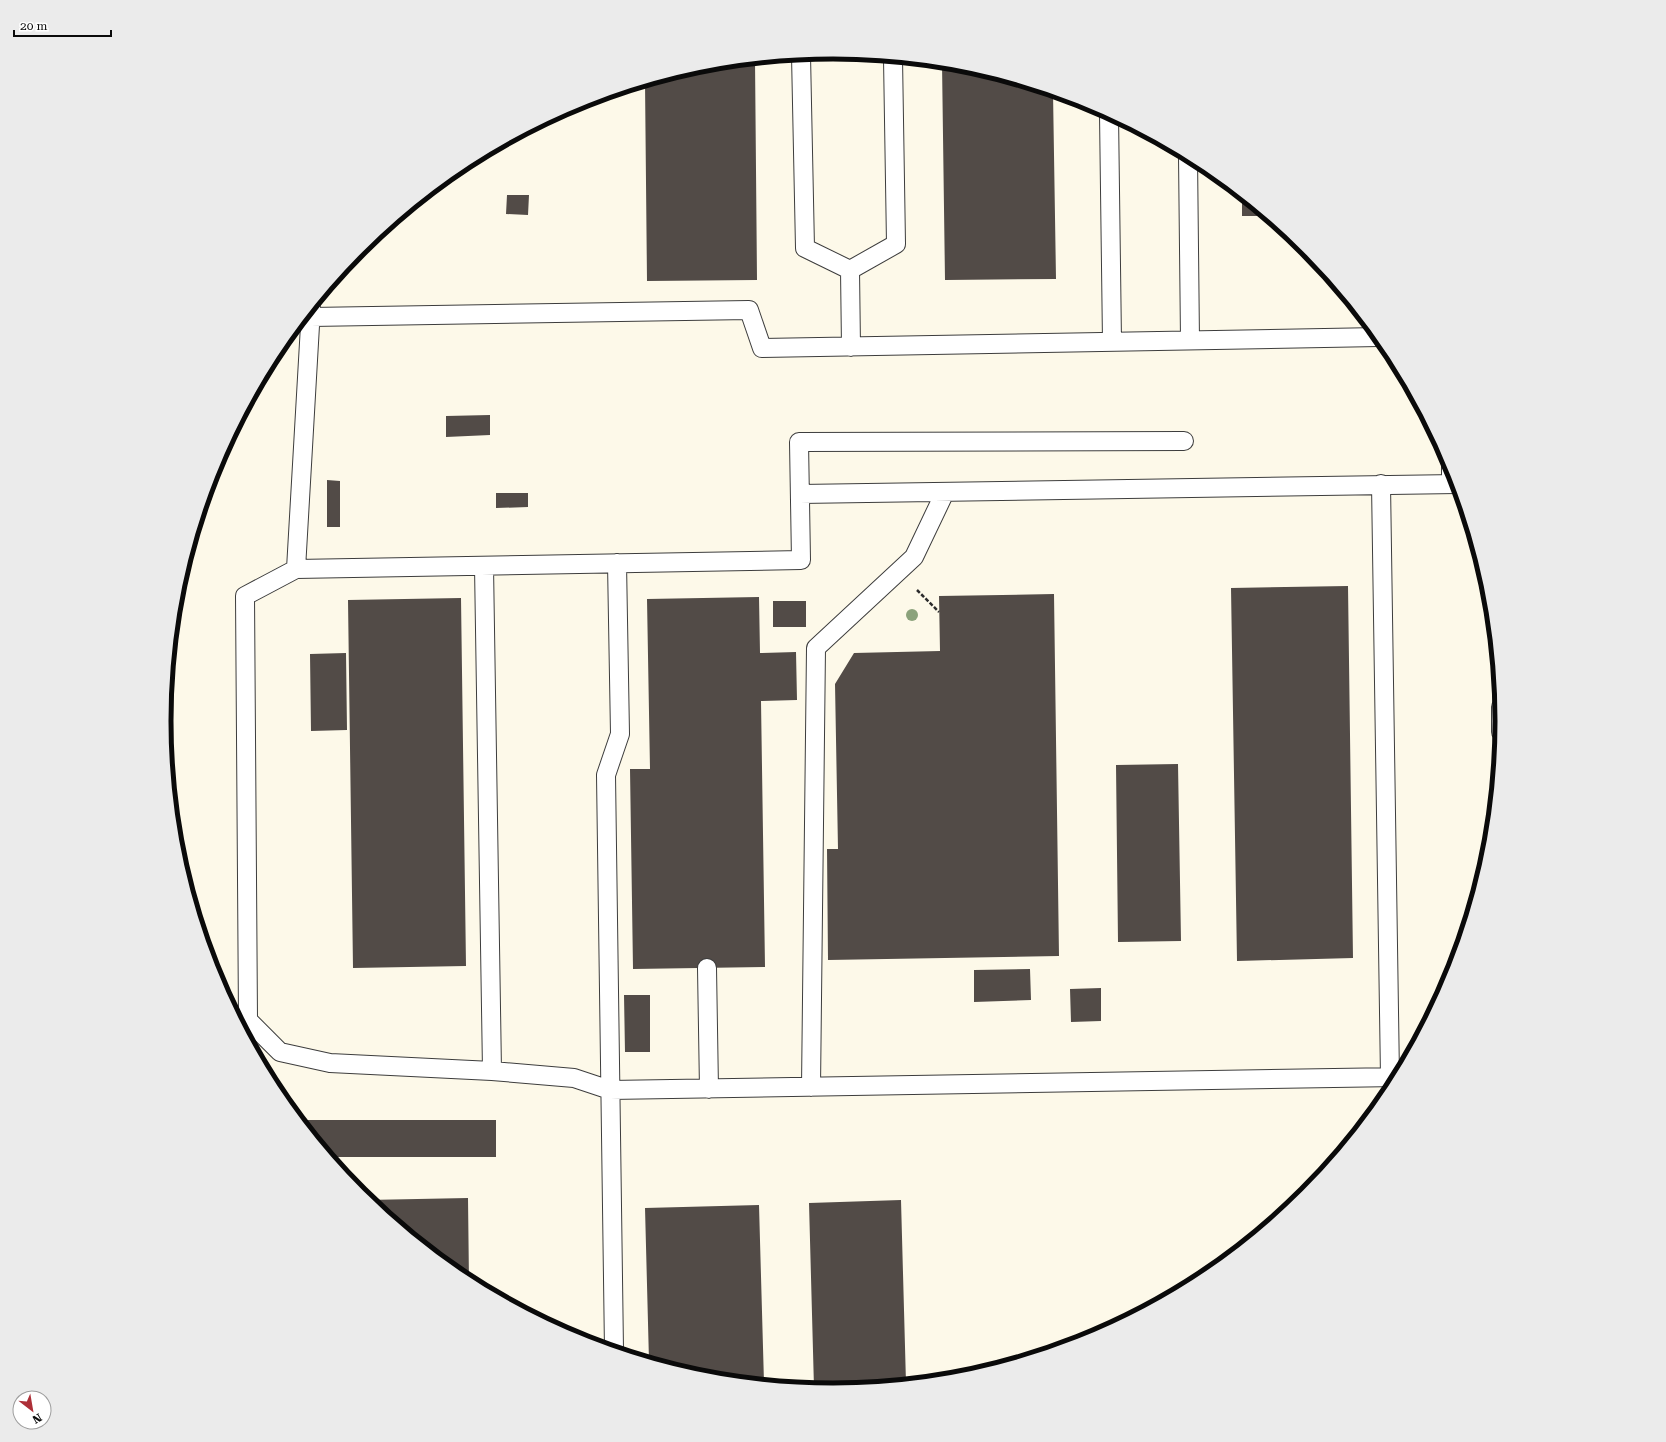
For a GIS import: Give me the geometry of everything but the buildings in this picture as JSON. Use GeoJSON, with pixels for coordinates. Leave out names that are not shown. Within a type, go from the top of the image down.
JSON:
{"type":"FeatureCollection","features":[{"type":"Feature","properties":{"kind":"lane"},"geometry":{"type":"LineString","coordinates":[[801,60],[805,248],[850,270]]}},
{"type":"Feature","properties":{"kind":"lane"},"geometry":{"type":"LineString","coordinates":[[850,270],[896,244],[893,62]]}},
{"type":"Feature","properties":{"kind":"lane"},"geometry":{"type":"LineString","coordinates":[[1109,119],[1112,342]]}},
{"type":"Feature","properties":{"kind":"lane"},"geometry":{"type":"LineString","coordinates":[[1188,163],[1190,340]]}},
{"type":"Feature","properties":{"kind":"lane"},"geometry":{"type":"LineString","coordinates":[[850,270],[851,347]]}},
{"type":"Feature","properties":{"kind":"lane"},"geometry":{"type":"LineString","coordinates":[[313,312],[748,310],[762,348],[1372,337]]}},
{"type":"Feature","properties":{"kind":"lane"},"geometry":{"type":"LineString","coordinates":[[296,569],[311,315]]}},
{"type":"Feature","properties":{"kind":"lane"},"geometry":{"type":"LineString","coordinates":[[1184,441],[799,442],[801,560],[296,569],[245,596],[248,1020],[280,1052],[330,1063],[492,1071],[574,1078],[610,1090],[1390,1077]]}},
{"type":"Feature","properties":{"kind":"lane"},"geometry":{"type":"LineString","coordinates":[[800,494],[1451,483]]}},
{"type":"Feature","properties":{"kind":"lane"},"geometry":{"type":"LineString","coordinates":[[1381,484],[1394,1071]]}},
{"type":"Feature","properties":{"kind":"lane"},"geometry":{"type":"LineString","coordinates":[[812,1087],[816,648],[914,557],[945,492]]}},
{"type":"Feature","properties":{"kind":"lane"},"geometry":{"type":"LineString","coordinates":[[614,1346],[606,775],[620,734],[617,563]]}},
{"type":"Feature","properties":{"kind":"lane"},"geometry":{"type":"LineString","coordinates":[[484,566],[492,1071]]}},
{"type":"Feature","properties":{"kind":"lane"},"geometry":{"type":"LineString","coordinates":[[707,968],[708,1089]]}},
{"type":"Feature","properties":{"kind":"path"},"geometry":{"type":"LineString","coordinates":[[912,585],[939,612]]}}]}
